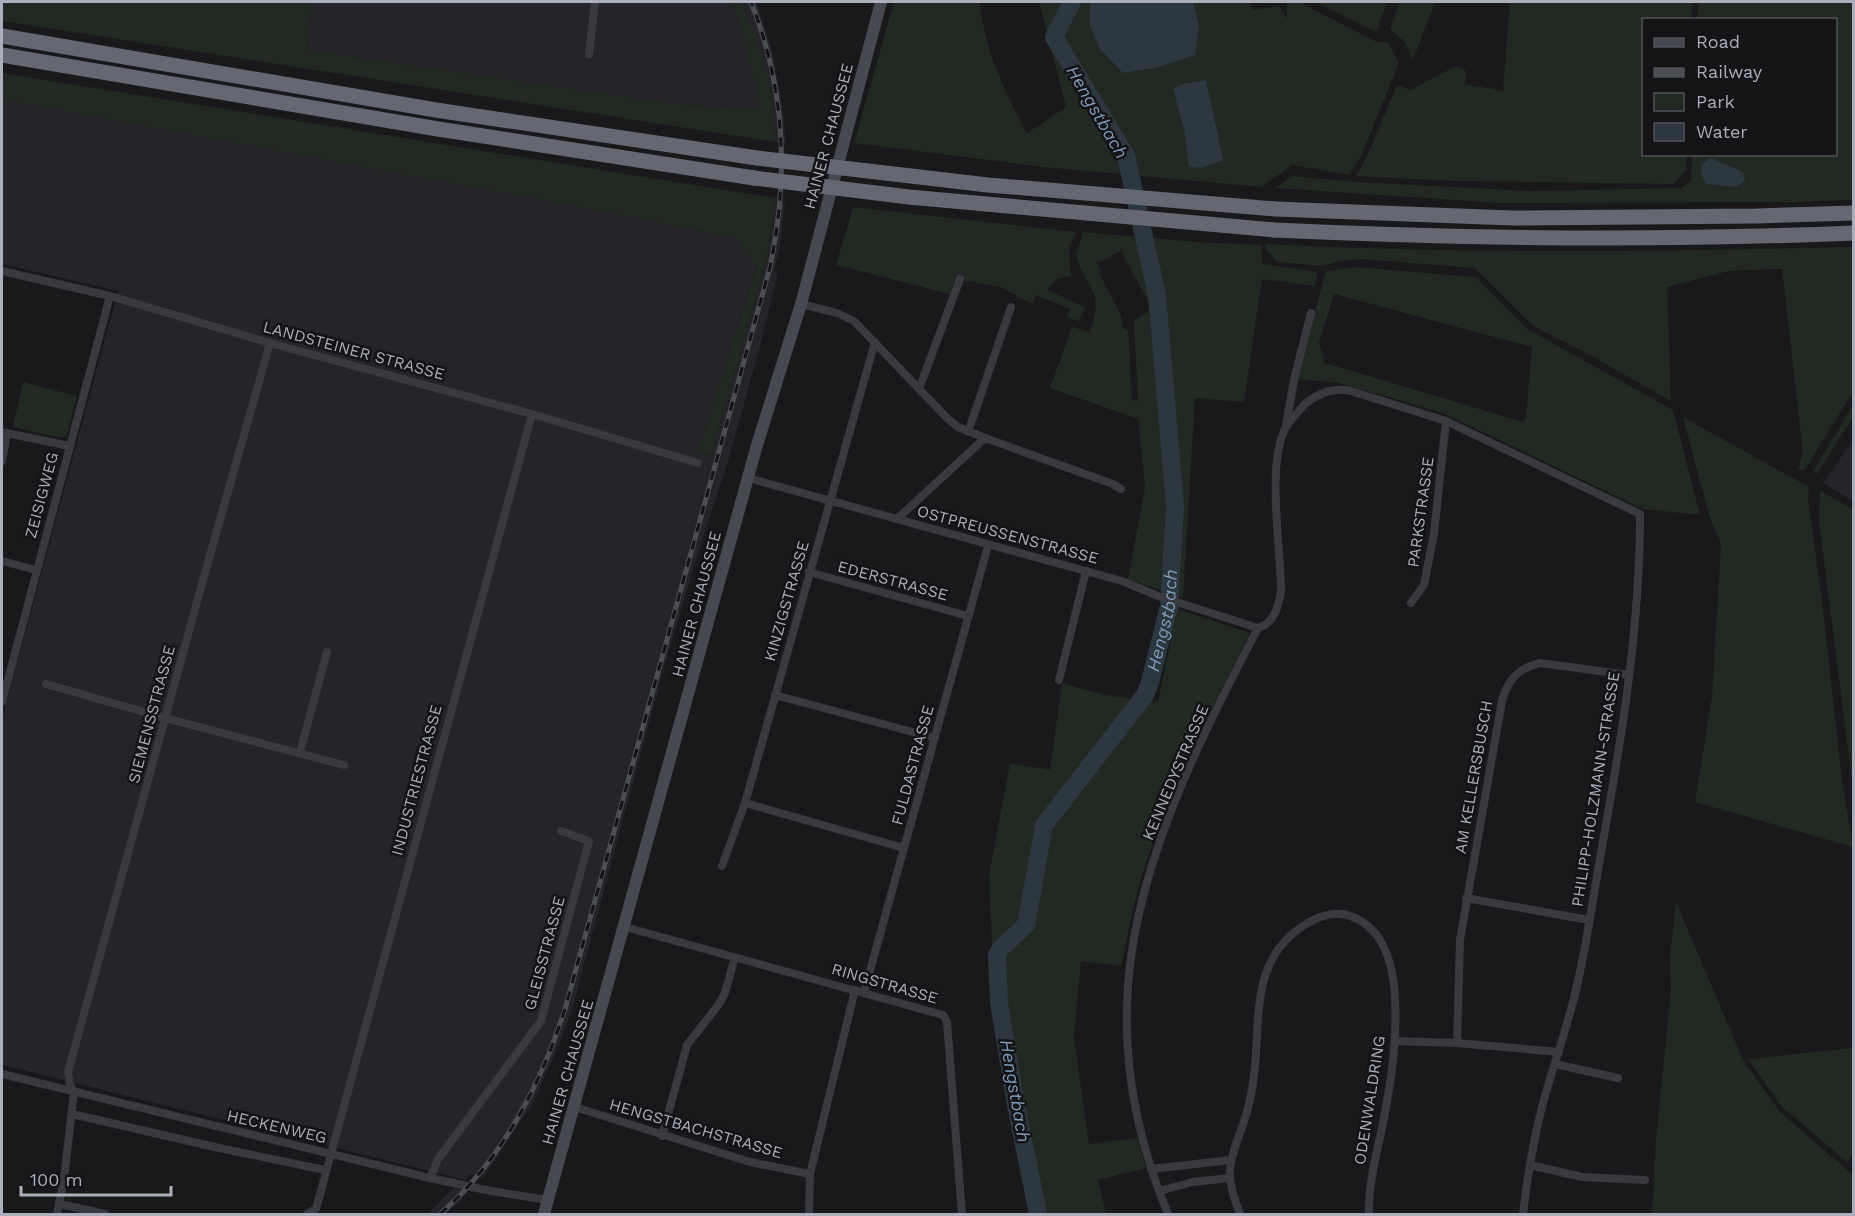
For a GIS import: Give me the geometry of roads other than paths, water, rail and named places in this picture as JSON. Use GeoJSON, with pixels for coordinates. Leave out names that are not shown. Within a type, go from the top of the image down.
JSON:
{"type":"FeatureCollection","features":[{"type":"Feature","properties":{"kind":"highway"},"geometry":{"type":"LineString","coordinates":[[2,36],[436,110],[756,158],[988,185],[1275,209],[1512,218],[1854,213]]}},
{"type":"Feature","properties":{"kind":"highway"},"geometry":{"type":"LineString","coordinates":[[2,55],[438,129],[754,178],[909,197],[1274,230],[1429,236],[1600,239],[1854,233]]}},
{"type":"Feature","properties":{"kind":"street"},"geometry":{"type":"LineString","coordinates":[[589,54],[595,2]]}},
{"type":"Feature","properties":{"kind":"street","name":"HAINER CHAUSSEE"},"geometry":{"type":"LineString","coordinates":[[544,1215],[748,478],[801,304],[881,2]]}},
{"type":"Feature","properties":{"kind":"street","name":"LANDSTEINER STRASSE"},"geometry":{"type":"LineString","coordinates":[[2,270],[110,296],[698,463]]}},
{"type":"Feature","properties":{"kind":"street"},"geometry":{"type":"LineString","coordinates":[[920,388],[960,279]]}},
{"type":"Feature","properties":{"kind":"street","name":"ZEISIGWEG"},"geometry":{"type":"LineString","coordinates":[[2,702],[6,671],[36,570],[110,296]]}},
{"type":"Feature","properties":{"kind":"street"},"geometry":{"type":"LineString","coordinates":[[801,304],[846,316],[860,325],[954,424],[968,432],[1122,489]]}},
{"type":"Feature","properties":{"kind":"street"},"geometry":{"type":"LineString","coordinates":[[968,432],[1011,308]]}},
{"type":"Feature","properties":{"kind":"street","name":"PHILIPP-HOLZMANN-STRASSE"},"geometry":{"type":"LineString","coordinates":[[1258,628],[1270,621],[1279,604],[1281,592],[1277,465],[1294,375],[1311,313]]}},
{"type":"Feature","properties":{"kind":"street","name":"KINZIGSTRASSE"},"geometry":{"type":"LineString","coordinates":[[722,866],[746,802],[875,342]]}},
{"type":"Feature","properties":{"kind":"street","name":"SIEMENSSTRASSE"},"geometry":{"type":"LineString","coordinates":[[57,1215],[74,1092],[70,1085],[68,1072],[270,343]]}},
{"type":"Feature","properties":{"kind":"street","name":"PHILIPP-HOLZMANN-STRASSE"},"geometry":{"type":"LineString","coordinates":[[1285,428],[1293,417],[1323,392],[1351,391],[1446,421],[1640,514],[1640,556],[1620,751],[1578,980],[1542,1108],[1530,1165],[1523,1215]]}},
{"type":"Feature","properties":{"kind":"street","name":"INDUSTRIESTRASSE"},"geometry":{"type":"LineString","coordinates":[[307,1215],[316,1209],[329,1154],[532,414]]}},
{"type":"Feature","properties":{"kind":"street","name":"PARKSTRASSE"},"geometry":{"type":"LineString","coordinates":[[1411,603],[1424,585],[1434,533],[1446,421]]}},
{"type":"Feature","properties":{"kind":"street"},"geometry":{"type":"LineString","coordinates":[[2,461],[4,433],[69,446]]}},
{"type":"Feature","properties":{"kind":"street"},"geometry":{"type":"LineString","coordinates":[[897,519],[985,438]]}},
{"type":"Feature","properties":{"kind":"street","name":"OSTPREUSSENSTRASSE"},"geometry":{"type":"LineString","coordinates":[[748,478],[988,546],[1122,581],[1158,596],[1258,628]]}},
{"type":"Feature","properties":{"kind":"street","name":"FULDASTRASSE"},"geometry":{"type":"LineString","coordinates":[[809,1215],[810,1174],[988,546]]}},
{"type":"Feature","properties":{"kind":"street"},"geometry":{"type":"LineString","coordinates":[[2,561],[36,570]]}},
{"type":"Feature","properties":{"kind":"street"},"geometry":{"type":"LineString","coordinates":[[1059,680],[1086,571]]}},
{"type":"Feature","properties":{"kind":"street","name":"EDERSTRASSE"},"geometry":{"type":"LineString","coordinates":[[809,572],[968,616]]}},
{"type":"Feature","properties":{"kind":"street","name":"KENNEDYSTRASSE"},"geometry":{"type":"LineString","coordinates":[[1168,1215],[1151,1169],[1136,1107],[1127,1031],[1128,985],[1137,925],[1148,879],[1173,807],[1236,670],[1258,628]]}},
{"type":"Feature","properties":{"kind":"street"},"geometry":{"type":"LineString","coordinates":[[300,752],[327,652]]}},
{"type":"Feature","properties":{"kind":"street","name":"AM KELLERSBUSCH"},"geometry":{"type":"LineString","coordinates":[[1457,1042],[1461,940],[1466,898],[1502,701],[1507,685],[1517,673],[1540,663],[1629,675]]}},
{"type":"Feature","properties":{"kind":"street"},"geometry":{"type":"LineString","coordinates":[[46,684],[344,765]]}},
{"type":"Feature","properties":{"kind":"street"},"geometry":{"type":"LineString","coordinates":[[775,695],[935,738]]}},
{"type":"Feature","properties":{"kind":"street"},"geometry":{"type":"LineString","coordinates":[[746,802],[904,848]]}},
{"type":"Feature","properties":{"kind":"street","name":"GLEISSTRASSE"},"geometry":{"type":"LineString","coordinates":[[430,1178],[438,1159],[541,1021],[590,841],[561,831]]}},
{"type":"Feature","properties":{"kind":"street"},"geometry":{"type":"LineString","coordinates":[[1466,898],[1589,920]]}},
{"type":"Feature","properties":{"kind":"street","name":"ODENWALDRING"},"geometry":{"type":"LineString","coordinates":[[1240,1215],[1230,1178],[1231,1160],[1247,1114],[1252,1087],[1257,1054],[1257,1011],[1262,984],[1275,954],[1296,931],[1315,919],[1340,914],[1357,918],[1371,929],[1384,945],[1393,975],[1396,1011],[1395,1041],[1386,1107],[1370,1192],[1369,1215]]}},
{"type":"Feature","properties":{"kind":"street","name":"RINGSTRASSE"},"geometry":{"type":"LineString","coordinates":[[625,927],[943,1015],[946,1018],[962,1215]]}},
{"type":"Feature","properties":{"kind":"street"},"geometry":{"type":"LineString","coordinates":[[662,1136],[687,1045],[719,1004],[735,957]]}},
{"type":"Feature","properties":{"kind":"street"},"geometry":{"type":"LineString","coordinates":[[1395,1041],[1457,1042],[1559,1052]]}},
{"type":"Feature","properties":{"kind":"street"},"geometry":{"type":"LineString","coordinates":[[1555,1064],[1618,1078]]}},
{"type":"Feature","properties":{"kind":"street","name":"HECKENWEG"},"geometry":{"type":"LineString","coordinates":[[2,1074],[430,1178],[548,1200]]}},
{"type":"Feature","properties":{"kind":"street","name":"HENGSTBACHSTRASSE"},"geometry":{"type":"LineString","coordinates":[[575,1107],[750,1162],[810,1174]]}},
{"type":"Feature","properties":{"kind":"street"},"geometry":{"type":"LineString","coordinates":[[72,1114],[325,1170]]}},
{"type":"Feature","properties":{"kind":"street"},"geometry":{"type":"LineString","coordinates":[[1151,1169],[1231,1160]]}},
{"type":"Feature","properties":{"kind":"street"},"geometry":{"type":"LineString","coordinates":[[1530,1165],[1582,1177],[1645,1180]]}},
{"type":"Feature","properties":{"kind":"street"},"geometry":{"type":"LineString","coordinates":[[1159,1191],[1193,1182],[1230,1178]]}},
{"type":"Feature","properties":{"kind":"street"},"geometry":{"type":"LineString","coordinates":[[60,1204],[105,1215]]}},
{"type":"Feature","properties":{"kind":"water"},"geometry":{"type":"Polygon","coordinates":[[[1090,2],[1193,2],[1199,25],[1195,55],[1159,67],[1123,73],[1100,49],[1090,26],[1090,2]]]}},
{"type":"Feature","properties":{"kind":"water"},"geometry":{"type":"Polygon","coordinates":[[[1206,80],[1223,160],[1201,168],[1189,167],[1184,128],[1173,89],[1183,84],[1206,80]]]}},
{"type":"Feature","properties":{"kind":"water"},"geometry":{"type":"Polygon","coordinates":[[[1711,158],[1743,172],[1745,180],[1737,187],[1706,184],[1701,174],[1702,164],[1711,158]]]}},
{"type":"Feature","properties":{"kind":"waterway","name":"Hengstbach"},"geometry":{"type":"LineString","coordinates":[[1038,1214],[1016,1105],[999,1003],[997,955],[1001,948],[1026,925],[1044,825],[1145,695],[1169,606],[1175,506],[1157,295],[1126,156],[1054,37],[1072,2]]}},
{"type":"Feature","properties":{"kind":"railway"},"geometry":{"type":"LineString","coordinates":[[440,1214],[482,1170],[516,1120],[544,1066],[565,1009],[770,267],[780,200],[780,133],[771,67],[751,2]]}}]}
